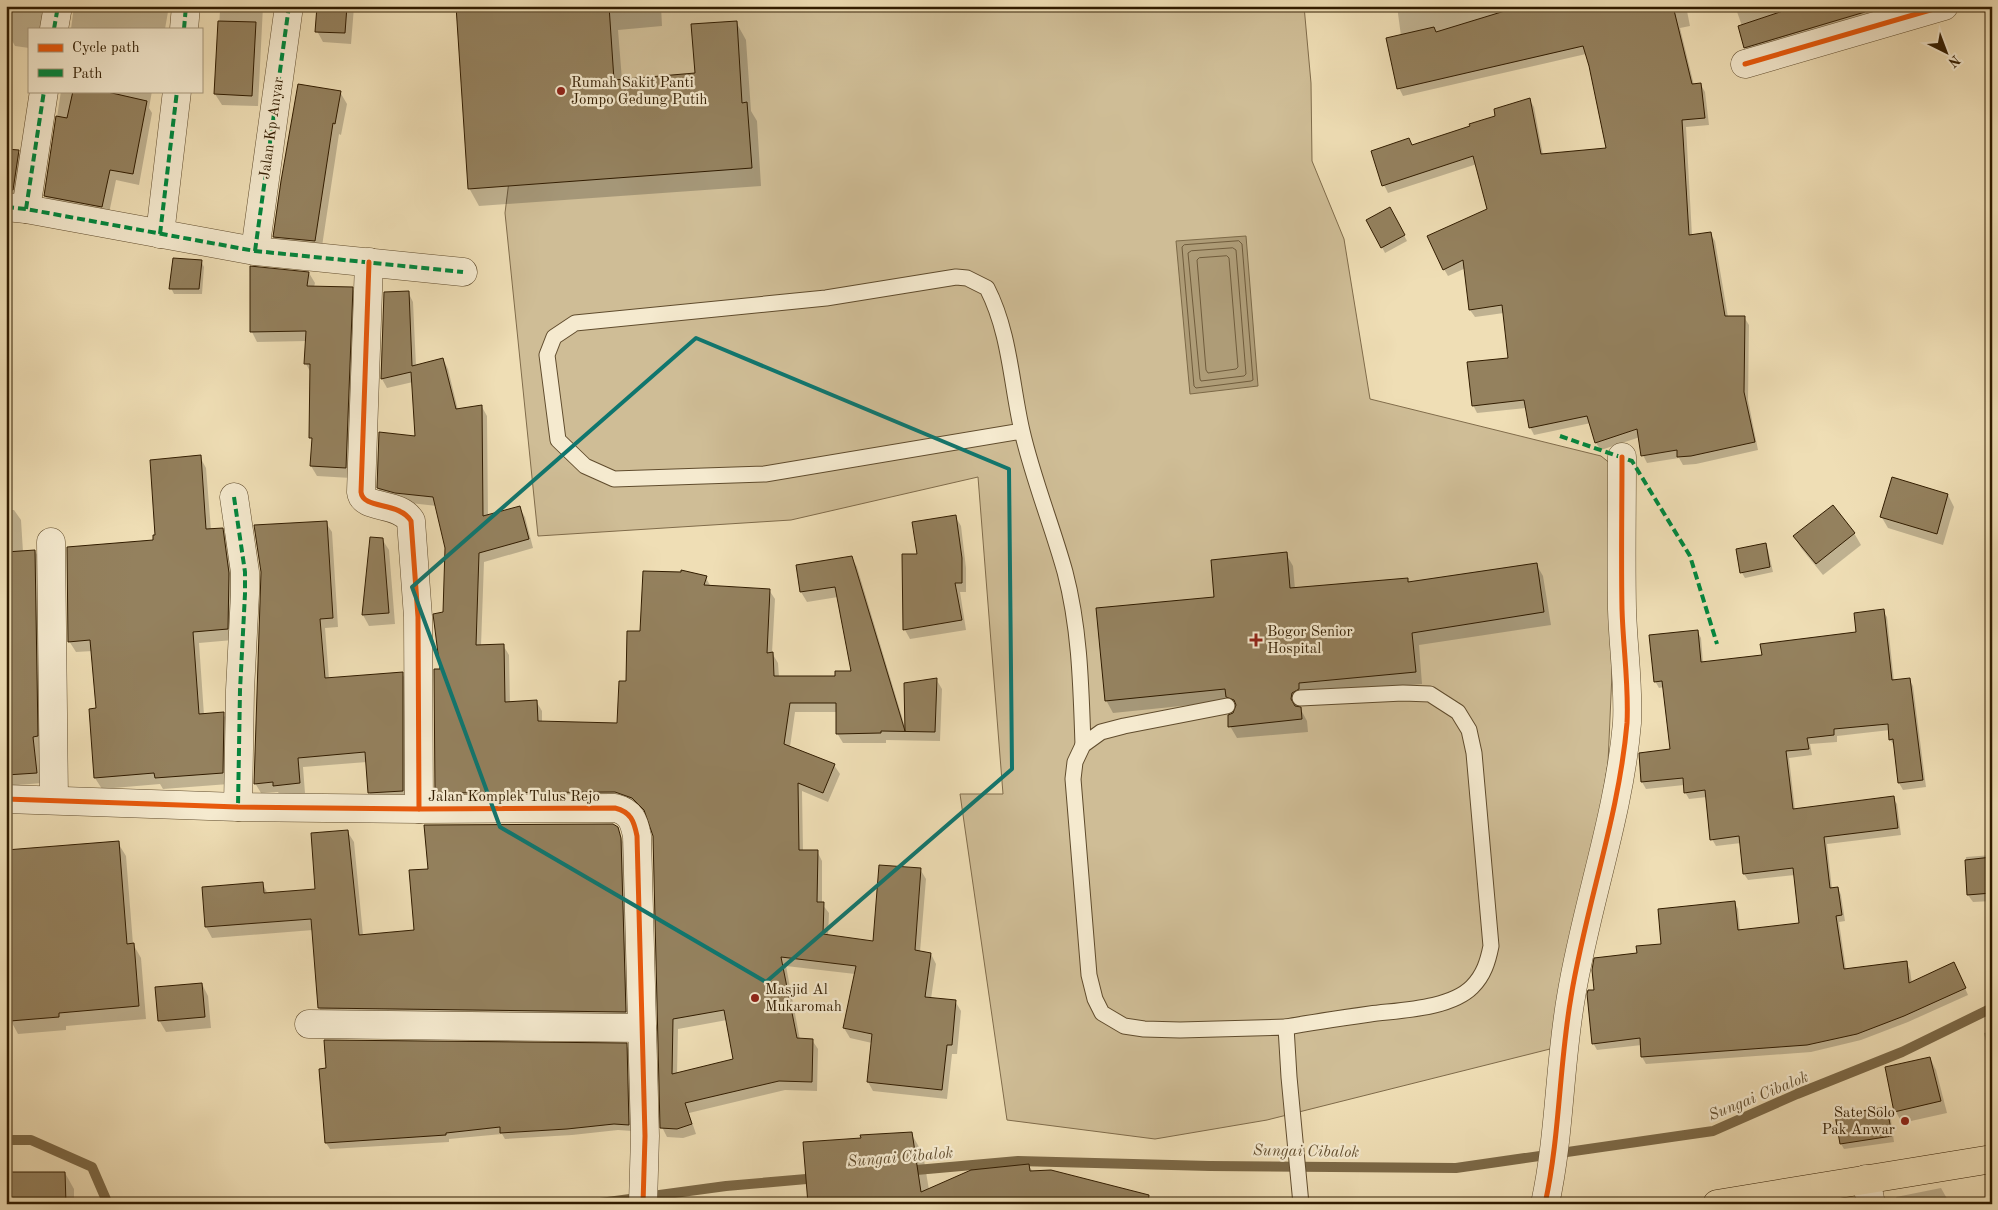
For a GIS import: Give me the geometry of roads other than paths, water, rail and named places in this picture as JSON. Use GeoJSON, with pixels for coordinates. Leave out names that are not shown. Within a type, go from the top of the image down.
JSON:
{"type":"FeatureCollection","features":[{"type":"Feature","properties":{"kind":"highway"},"geometry":{"type":"LineString","coordinates":[[1716,1204],[1868,1192],[1992,1159]]}},
{"type":"Feature","properties":{"kind":"street"},"geometry":{"type":"LineString","coordinates":[[54,28],[58,6]]}},
{"type":"Feature","properties":{"kind":"street"},"geometry":{"type":"LineString","coordinates":[[184,28],[186,6]]}},
{"type":"Feature","properties":{"kind":"street","name":"Jalan Kp Anyar"},"geometry":{"type":"LineString","coordinates":[[255,251],[290,6]]}},
{"type":"Feature","properties":{"kind":"street"},"geometry":{"type":"LineString","coordinates":[[1745,64],[1944,6]]}},
{"type":"Feature","properties":{"kind":"street"},"geometry":{"type":"LineString","coordinates":[[44,92],[16,208],[255,251],[463,272]]}},
{"type":"Feature","properties":{"kind":"street"},"geometry":{"type":"LineString","coordinates":[[160,234],[177,92]]}},
{"type":"Feature","properties":{"kind":"street"},"geometry":{"type":"LineString","coordinates":[[369,262],[361,496],[366,501],[400,510],[411,521],[418,617],[419,809]]}},
{"type":"Feature","properties":{"kind":"street"},"geometry":{"type":"LineString","coordinates":[[1545,1204],[1552,1171],[1558,1124],[1571,996],[1590,905],[1616,801],[1627,720],[1622,610],[1622,457]]}},
{"type":"Feature","properties":{"kind":"street"},"geometry":{"type":"LineString","coordinates":[[234,497],[245,572],[238,807]]}},
{"type":"Feature","properties":{"kind":"street"},"geometry":{"type":"LineString","coordinates":[[51,542],[54,799]]}},
{"type":"Feature","properties":{"kind":"street","name":"Jalan Komplek Tulus Rejo"},"geometry":{"type":"LineString","coordinates":[[6,799],[54,799],[238,807],[419,809],[615,808],[624,811],[631,816],[637,836],[645,1136],[643,1204]]}},
{"type":"Feature","properties":{"kind":"street"},"geometry":{"type":"LineString","coordinates":[[309,1024],[642,1028]]}},
{"type":"Feature","properties":{"kind":"lane"},"geometry":{"type":"LineString","coordinates":[[1022,431],[765,474],[614,479],[585,466],[558,440],[547,356],[554,337],[575,323],[826,298],[956,277],[968,278],[988,288],[1003,325],[1022,431],[1065,572],[1073,606],[1078,640],[1083,745],[1075,762],[1074,796],[1089,975],[1095,999],[1102,1013],[1124,1026],[1180,1030],[1286,1026],[1431,1005],[1457,997],[1472,988],[1488,963],[1491,946],[1474,753],[1469,730],[1458,712],[1430,694],[1403,693],[1300,698]]}},
{"type":"Feature","properties":{"kind":"lane"},"geometry":{"type":"LineString","coordinates":[[1083,745],[1101,732],[1227,706]]}},
{"type":"Feature","properties":{"kind":"lane"},"geometry":{"type":"LineString","coordinates":[[1286,1026],[1301,1204]]}},
{"type":"Feature","properties":{"kind":"water"},"geometry":{"type":"Polygon","coordinates":[[[1246,236],[1258,386],[1190,394],[1176,241],[1246,236]]]}},
{"type":"Feature","properties":{"kind":"waterway","name":"Sungai Cibalok"},"geometry":{"type":"LineString","coordinates":[[905,1171],[1018,1161],[1210,1166],[1456,1168],[1713,1131],[1797,1094],[1902,1052],[1992,1008]]}},
{"type":"Feature","properties":{"kind":"waterway","name":"Sungai Cibalok"},"geometry":{"type":"LineString","coordinates":[[6,1140],[31,1140],[92,1167],[108,1204]]}},
{"type":"Feature","properties":{"kind":"waterway","name":"Sungai Cibalok"},"geometry":{"type":"LineString","coordinates":[[593,1204],[726,1186],[818,1178]]}},
{"type":"Feature","properties":{"kind":"place","name":"Rumah Sakit Panti Jompo Gedung Putih"},"geometry":{"type":"Point","coordinates":[561,91]}},
{"type":"Feature","properties":{"kind":"place","name":"Bogor Senior Hospital"},"geometry":{"type":"Point","coordinates":[1256,640]}},
{"type":"Feature","properties":{"kind":"place","name":"Masjid Al Mukaromah"},"geometry":{"type":"Point","coordinates":[755,998]}},
{"type":"Feature","properties":{"kind":"place","name":"Sate Solo Pak Anwar"},"geometry":{"type":"Point","coordinates":[1905,1121]}}]}
